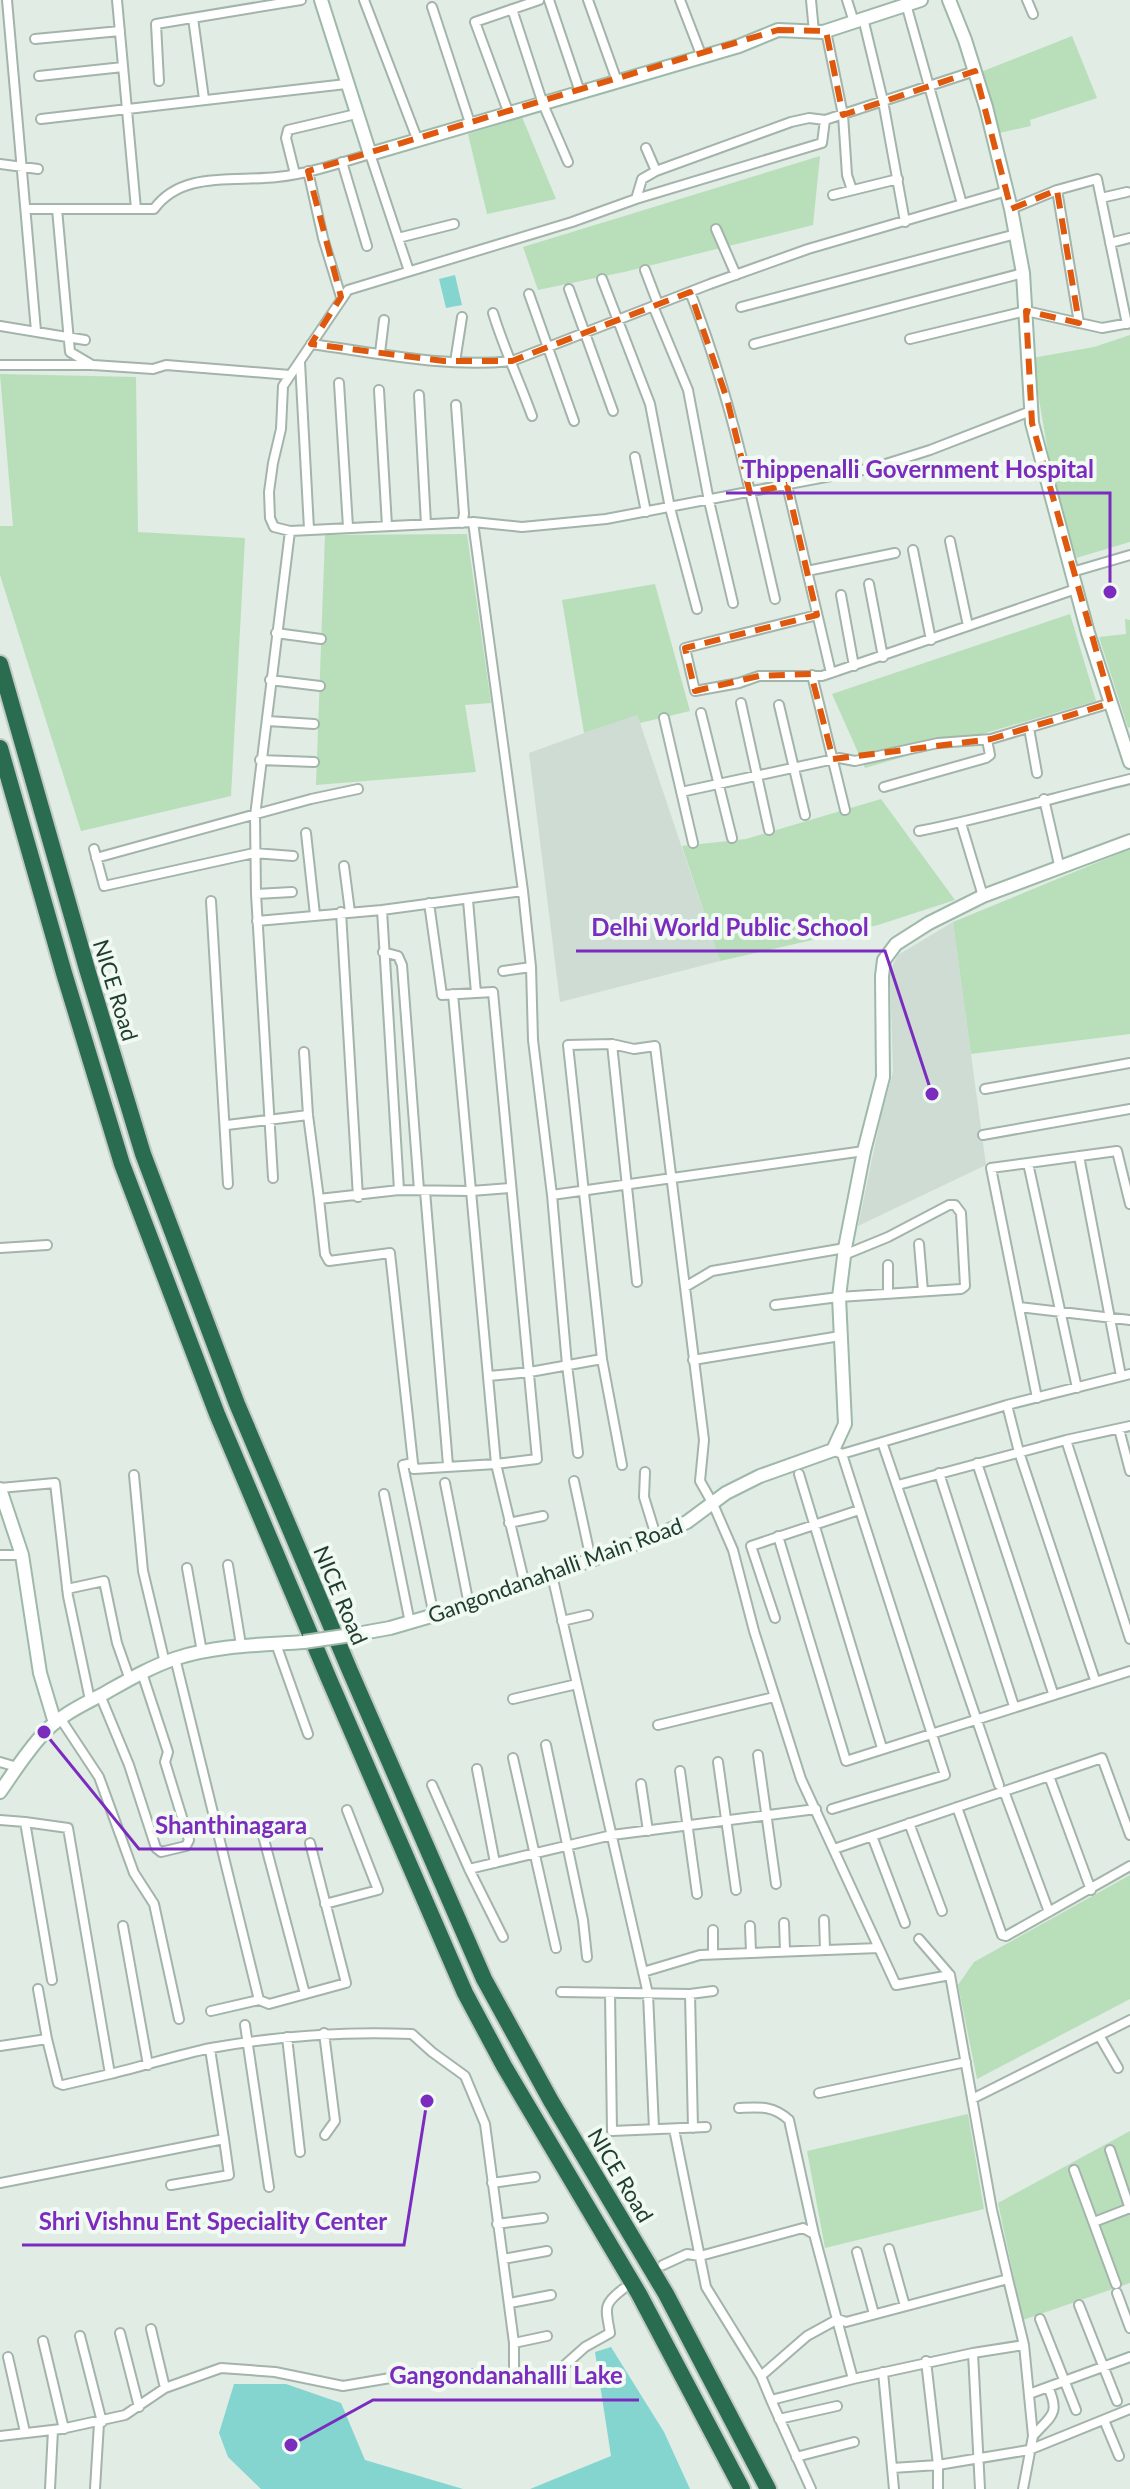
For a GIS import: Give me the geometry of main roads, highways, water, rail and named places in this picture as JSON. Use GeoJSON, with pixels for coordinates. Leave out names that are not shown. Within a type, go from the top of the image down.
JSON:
{"type":"FeatureCollection","features":[{"type":"Feature","properties":{"kind":"highway","name":"NICE Road"},"geometry":{"type":"LineString","coordinates":[[0,664],[143,1154],[237,1404],[484,1979],[551,2101],[666,2294],[768,2489]]}},
{"type":"Feature","properties":{"kind":"highway","name":"NICE Road"},"geometry":{"type":"LineString","coordinates":[[0,748],[68,988],[132,1190],[217,1414],[329,1679],[465,1993],[504,2066],[639,2294],[742,2489]]}},
{"type":"Feature","properties":{"kind":"water"},"geometry":{"type":"Polygon","coordinates":[[[455,275],[462,305],[446,308],[439,279],[455,275]]]}},
{"type":"Feature","properties":{"kind":"water"},"geometry":{"type":"Polygon","coordinates":[[[611,2347],[664,2432],[690,2489],[530,2489],[611,2456],[595,2352],[611,2347]]]}},
{"type":"Feature","properties":{"kind":"water"},"geometry":{"type":"Polygon","coordinates":[[[234,2384],[286,2384],[341,2403],[365,2460],[463,2489],[261,2489],[228,2457],[219,2433],[234,2384]]]}},
{"type":"Feature","properties":{"kind":"place","name":"Thippenalli Government Hospital"},"geometry":{"type":"Point","coordinates":[1110,592]}},
{"type":"Feature","properties":{"kind":"place","name":"Delhi World Public School"},"geometry":{"type":"Point","coordinates":[932,1094]}},
{"type":"Feature","properties":{"kind":"place","name":"Shanthinagara"},"geometry":{"type":"Point","coordinates":[44,1732]}},
{"type":"Feature","properties":{"kind":"place","name":"Shri Vishnu Ent Speciality Center"},"geometry":{"type":"Point","coordinates":[427,2101]}},
{"type":"Feature","properties":{"kind":"place","name":"Gangondanahalli Lake"},"geometry":{"type":"Point","coordinates":[291,2445]}}]}
